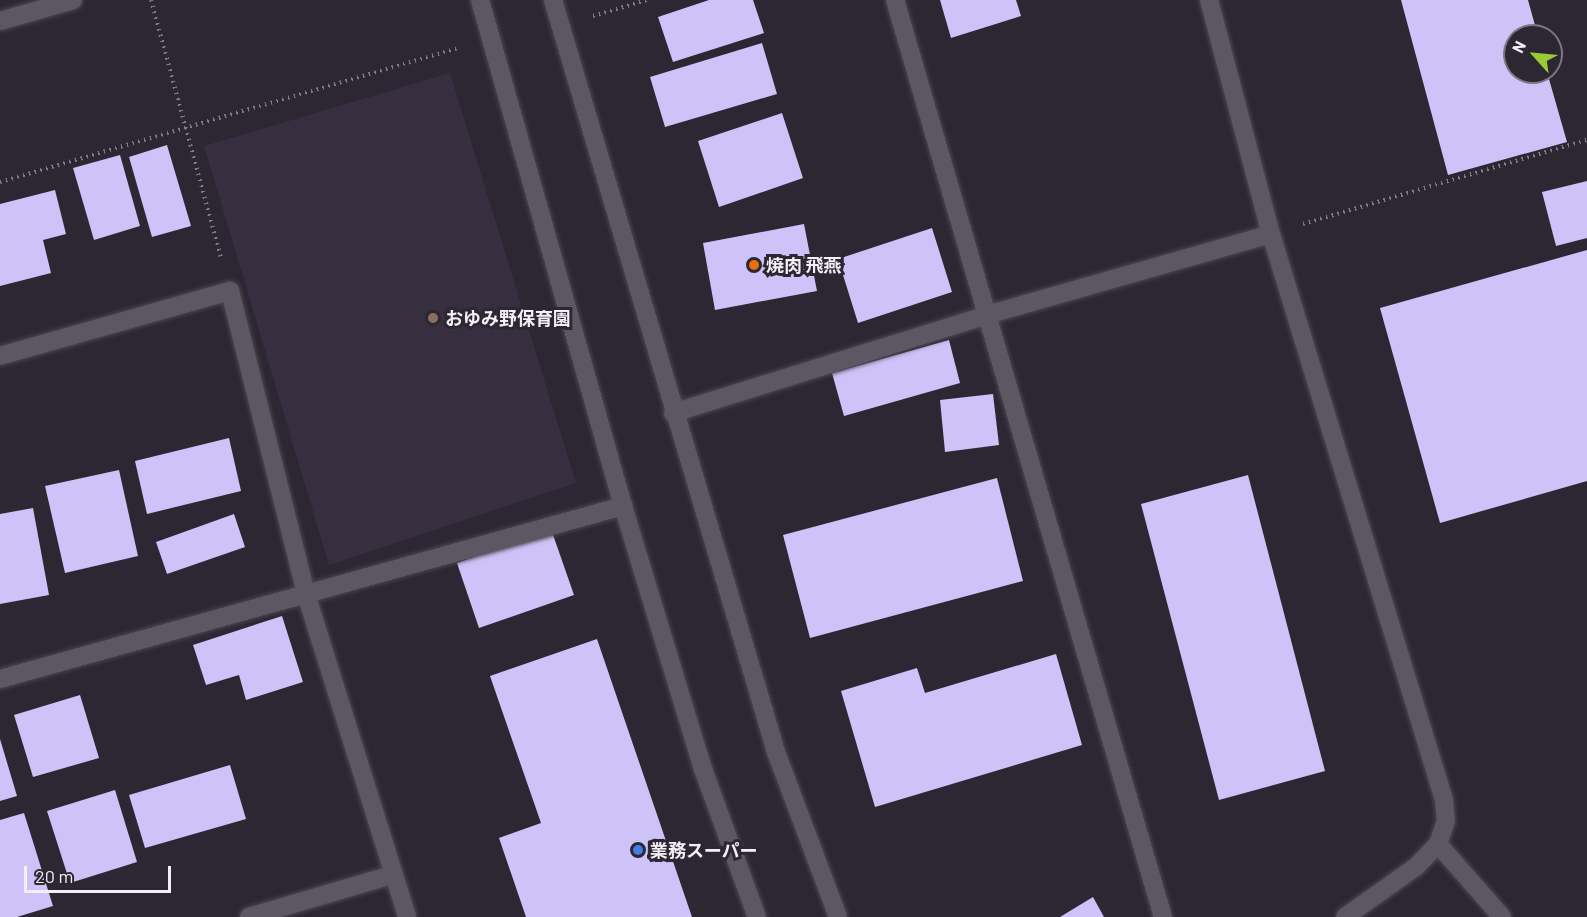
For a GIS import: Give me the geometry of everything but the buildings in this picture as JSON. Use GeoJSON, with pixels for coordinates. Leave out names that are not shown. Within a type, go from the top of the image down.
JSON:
{"type":"FeatureCollection","features":[{"type":"Feature","properties":{"kind":"street"},"geometry":{"type":"LineString","coordinates":[[0,21],[73,0]]}},
{"type":"Feature","properties":{"kind":"street"},"geometry":{"type":"LineString","coordinates":[[480,0],[623,506],[703,769],[757,917]]}},
{"type":"Feature","properties":{"kind":"street"},"geometry":{"type":"LineString","coordinates":[[553,0],[673,413],[776,752],[838,917]]}},
{"type":"Feature","properties":{"kind":"street"},"geometry":{"type":"LineString","coordinates":[[895,0],[1163,917]]}},
{"type":"Feature","properties":{"kind":"street"},"geometry":{"type":"LineString","coordinates":[[1209,0],[1271,234],[1444,800],[1446,821],[1438,844],[1417,866],[1346,917]]}},
{"type":"Feature","properties":{"kind":"street"},"geometry":{"type":"LineString","coordinates":[[673,413],[987,315],[1271,234]]}},
{"type":"Feature","properties":{"kind":"street"},"geometry":{"type":"LineString","coordinates":[[0,356],[230,291],[306,594],[407,917]]}},
{"type":"Feature","properties":{"kind":"street"},"geometry":{"type":"LineString","coordinates":[[0,679],[623,506]]}},
{"type":"Feature","properties":{"kind":"street"},"geometry":{"type":"LineString","coordinates":[[1438,844],[1502,917]]}},
{"type":"Feature","properties":{"kind":"street"},"geometry":{"type":"LineString","coordinates":[[249,917],[392,875]]}},
{"type":"Feature","properties":{"kind":"path"},"geometry":{"type":"LineString","coordinates":[[151,0],[230,291]]}},
{"type":"Feature","properties":{"kind":"path"},"geometry":{"type":"LineString","coordinates":[[561,25],[647,0]]}},
{"type":"Feature","properties":{"kind":"path"},"geometry":{"type":"LineString","coordinates":[[0,183],[490,38]]}},
{"type":"Feature","properties":{"kind":"path"},"geometry":{"type":"LineString","coordinates":[[1271,234],[1587,140]]}},
{"type":"Feature","properties":{"kind":"shaded area"},"geometry":{"type":"Polygon","coordinates":[[[450,73],[576,483],[329,565],[204,146],[450,73]]]}},
{"type":"Feature","properties":{"kind":"place","name":"焼肉 飛燕"},"geometry":{"type":"Point","coordinates":[754,265]}},
{"type":"Feature","properties":{"kind":"place","name":"おゆみ野保育園"},"geometry":{"type":"Point","coordinates":[433,318]}},
{"type":"Feature","properties":{"kind":"place","name":"業務スーパー"},"geometry":{"type":"Point","coordinates":[638,850]}}]}
